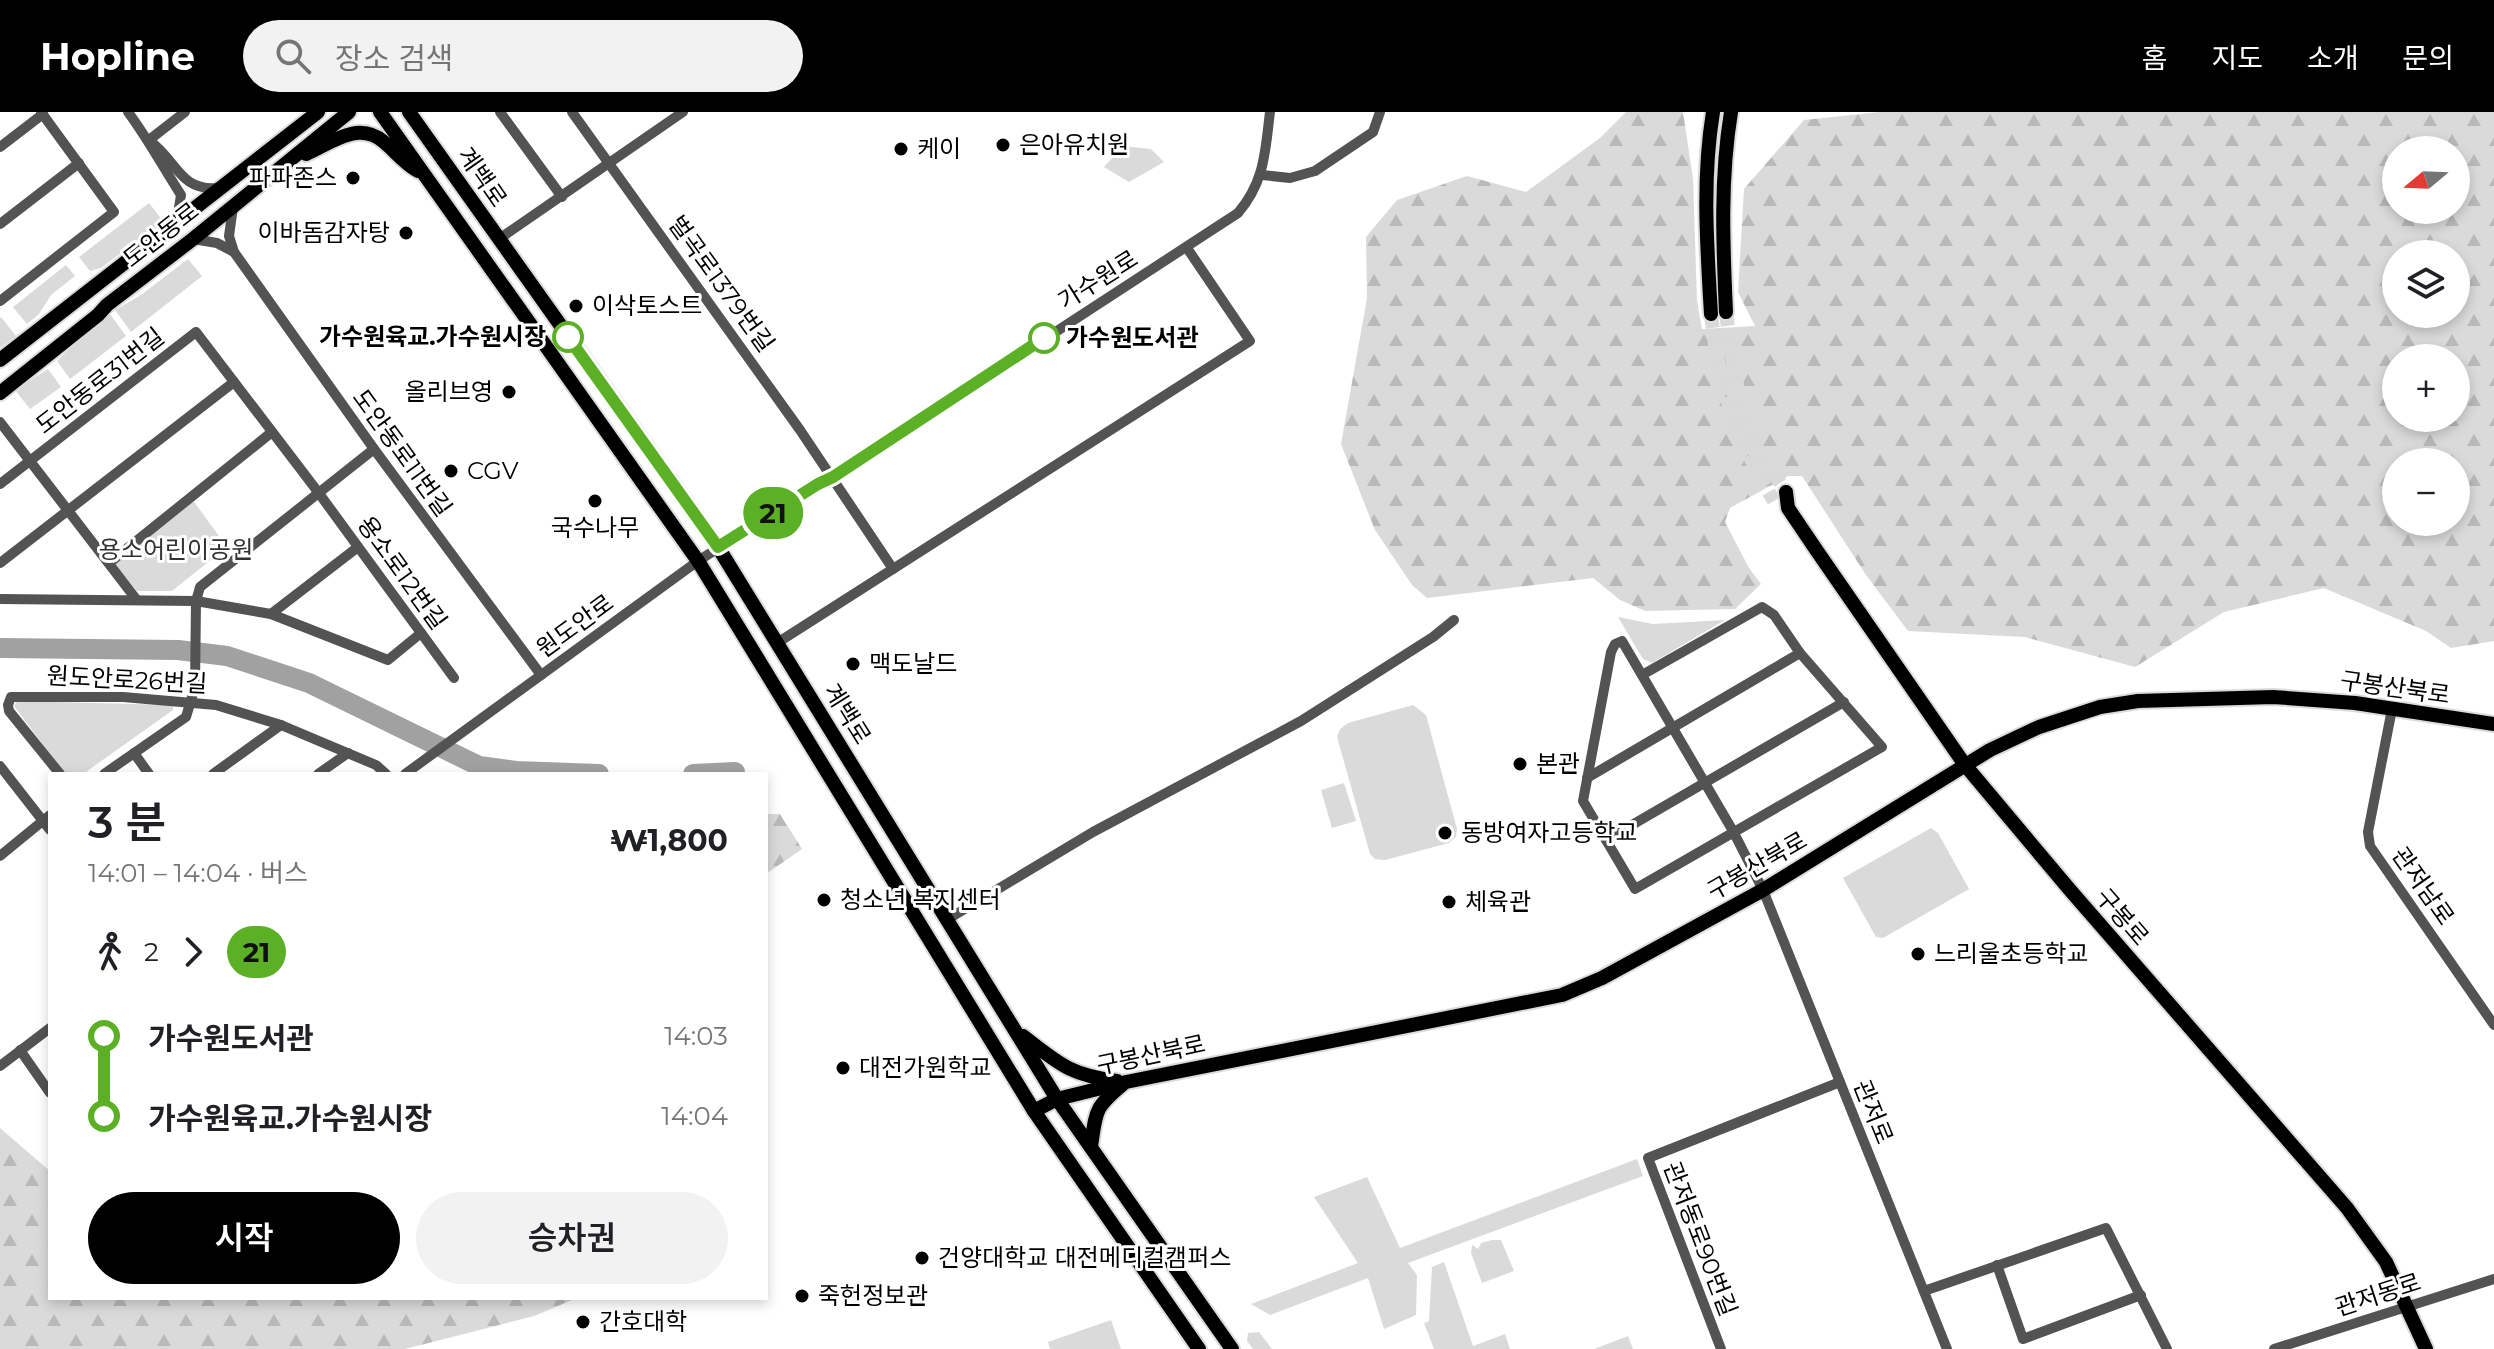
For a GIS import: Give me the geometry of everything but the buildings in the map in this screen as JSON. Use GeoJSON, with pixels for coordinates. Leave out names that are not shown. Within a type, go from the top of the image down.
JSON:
{"type":"FeatureCollection","features":[{"type":"Feature","properties":{"kind":"main road"},"geometry":{"type":"LineString","coordinates":[[288,136],[303,112]]}},
{"type":"Feature","properties":{"kind":"main road","name":"도안동로"},"geometry":{"type":"LineString","coordinates":[[0,360],[318,112]]}},
{"type":"Feature","properties":{"kind":"main road","name":"도안동로"},"geometry":{"type":"LineString","coordinates":[[0,394],[349,112]]}},
{"type":"Feature","properties":{"kind":"main road","name":"계백로"},"geometry":{"type":"LineString","coordinates":[[380,112],[698,561],[1034,1111],[1199,1349]]}},
{"type":"Feature","properties":{"kind":"main road","name":"계백로"},"geometry":{"type":"LineString","coordinates":[[409,112],[718,547],[1057,1099],[1232,1349]]}},
{"type":"Feature","properties":{"kind":"main road"},"geometry":{"type":"LineString","coordinates":[[1713,112],[1707,149],[1705,223],[1719,313],[1725,149],[1731,112]]}},
{"type":"Feature","properties":{"kind":"main road"},"geometry":{"type":"LineString","coordinates":[[284,164],[344,135],[364,132],[385,143],[398,158],[424,175]]}},
{"type":"Feature","properties":{"kind":"main road","name":"구봉로"},"geometry":{"type":"LineString","coordinates":[[1780,496],[1965,765],[2347,1208],[2386,1262],[2426,1349]]}},
{"type":"Feature","properties":{"kind":"main road","name":"구봉산북로"},"geometry":{"type":"LineString","coordinates":[[1034,1111],[1057,1099],[1126,1082],[1562,995],[1602,978],[1763,890],[1965,765],[2039,727],[2100,707],[2138,701],[2273,697],[2392,709],[2494,724]]}},
{"type":"Feature","properties":{"kind":"main road"},"geometry":{"type":"LineString","coordinates":[[1015,1030],[1058,1064],[1079,1074],[1126,1082]]}},
{"type":"Feature","properties":{"kind":"main road"},"geometry":{"type":"LineString","coordinates":[[1091,1147],[1101,1102],[1126,1082]]}},
{"type":"Feature","properties":{"kind":"street"},"geometry":{"type":"LineString","coordinates":[[128,112],[149,140],[162,150],[192,186],[217,188]]}},
{"type":"Feature","properties":{"kind":"street"},"geometry":{"type":"LineString","coordinates":[[149,140],[185,112]]}},
{"type":"Feature","properties":{"kind":"street"},"geometry":{"type":"LineString","coordinates":[[500,112],[562,197]]}},
{"type":"Feature","properties":{"kind":"street"},"geometry":{"type":"LineString","coordinates":[[499,239],[683,112]]}},
{"type":"Feature","properties":{"kind":"street","name":"가수원로"},"geometry":{"type":"LineString","coordinates":[[698,561],[833,477],[1238,213],[1252,196],[1262,175],[1270,112]]}},
{"type":"Feature","properties":{"kind":"street"},"geometry":{"type":"LineString","coordinates":[[1262,175],[1290,178],[1315,171],[1373,132],[1380,112]]}},
{"type":"Feature","properties":{"kind":"street"},"geometry":{"type":"LineString","coordinates":[[0,147],[42,113],[114,212],[2,296]]}},
{"type":"Feature","properties":{"kind":"street","name":"벌곡로1379번길"},"geometry":{"type":"LineString","coordinates":[[576,113],[833,477],[893,569]]}},
{"type":"Feature","properties":{"kind":"street"},"geometry":{"type":"LineString","coordinates":[[149,140],[156,158],[181,195],[177,220]]}},
{"type":"Feature","properties":{"kind":"street"},"geometry":{"type":"LineString","coordinates":[[0,224],[79,163]]}},
{"type":"Feature","properties":{"kind":"street"},"geometry":{"type":"LineString","coordinates":[[233,207],[229,236],[234,252]]}},
{"type":"Feature","properties":{"kind":"street"},"geometry":{"type":"LineString","coordinates":[[193,239],[217,243],[234,252]]}},
{"type":"Feature","properties":{"kind":"street"},"geometry":{"type":"LineString","coordinates":[[777,643],[1250,341],[1187,248]]}},
{"type":"Feature","properties":{"kind":"street","name":"도안동로11번길"},"geometry":{"type":"LineString","coordinates":[[234,252],[374,449],[541,675]]}},
{"type":"Feature","properties":{"kind":"street","name":"용소로12번길"},"geometry":{"type":"LineString","coordinates":[[196,332],[454,678]]}},
{"type":"Feature","properties":{"kind":"street","name":"도안동로31번길"},"geometry":{"type":"LineString","coordinates":[[0,484],[196,332]]}},
{"type":"Feature","properties":{"kind":"street"},"geometry":{"type":"LineString","coordinates":[[0,563],[234,382]]}},
{"type":"Feature","properties":{"kind":"street","name":"도안동로31번길"},"geometry":{"type":"LineString","coordinates":[[0,424],[136,599]]}},
{"type":"Feature","properties":{"kind":"street"},"geometry":{"type":"LineString","coordinates":[[109,563],[272,432]]}},
{"type":"Feature","properties":{"kind":"street"},"geometry":{"type":"LineString","coordinates":[[107,772],[186,717],[195,687],[196,601],[200,587],[374,449]]}},
{"type":"Feature","properties":{"kind":"street"},"geometry":{"type":"LineString","coordinates":[[271,614],[358,547]]}},
{"type":"Feature","properties":{"kind":"street","name":"원도안로"},"geometry":{"type":"LineString","coordinates":[[407,772],[698,561]]}},
{"type":"Feature","properties":{"kind":"street"},"geometry":{"type":"LineString","coordinates":[[0,599],[196,601],[271,614],[388,660],[421,633]]}},
{"type":"Feature","properties":{"kind":"street"},"geometry":{"type":"LineString","coordinates":[[1642,675],[1762,607],[1774,615],[1800,653],[1882,747],[1635,889],[1583,801],[1587,778],[1800,653]]}},
{"type":"Feature","properties":{"kind":"street"},"geometry":{"type":"LineString","coordinates":[[948,919],[1093,832],[1301,721],[1433,637],[1454,620]]}},
{"type":"Feature","properties":{"kind":"street","name":"관저로"},"geometry":{"type":"LineString","coordinates":[[1587,778],[1609,664],[1615,644],[1622,641],[1733,831],[1763,890],[1947,1349]]}},
{"type":"Feature","properties":{"kind":"street","name":"원도안로26번길"},"geometry":{"type":"LineString","coordinates":[[58,772],[9,711],[8,700],[16,696],[216,705],[281,725],[376,765],[384,772]]}},
{"type":"Feature","properties":{"kind":"street"},"geometry":{"type":"LineString","coordinates":[[1606,840],[1844,702]]}},
{"type":"Feature","properties":{"kind":"street","name":"관저남로"},"geometry":{"type":"LineString","coordinates":[[2392,709],[2368,832],[2370,846],[2494,1025]]}},
{"type":"Feature","properties":{"kind":"street"},"geometry":{"type":"LineString","coordinates":[[216,772],[281,725]]}},
{"type":"Feature","properties":{"kind":"street"},"geometry":{"type":"LineString","coordinates":[[134,753],[148,772]]}},
{"type":"Feature","properties":{"kind":"street"},"geometry":{"type":"LineString","coordinates":[[321,772],[348,753]]}},
{"type":"Feature","properties":{"kind":"street"},"geometry":{"type":"LineString","coordinates":[[0,766],[46,818],[0,856]]}},
{"type":"Feature","properties":{"kind":"street"},"geometry":{"type":"LineString","coordinates":[[0,1066],[48,1029]]}},
{"type":"Feature","properties":{"kind":"street"},"geometry":{"type":"LineString","coordinates":[[20,1050],[48,1090]]}},
{"type":"Feature","properties":{"kind":"street","name":"관저동로90번길"},"geometry":{"type":"LineString","coordinates":[[1721,1349],[1648,1158],[1840,1082]]}},
{"type":"Feature","properties":{"kind":"street"},"geometry":{"type":"LineString","coordinates":[[1924,1291],[2106,1228],[2167,1349]]}},
{"type":"Feature","properties":{"kind":"street"},"geometry":{"type":"LineString","coordinates":[[1997,1265],[2023,1339],[2141,1295]]}},
{"type":"Feature","properties":{"kind":"street","name":"관저동로"},"geometry":{"type":"LineString","coordinates":[[2274,1349],[2494,1279]]}},
{"type":"Feature","properties":{"kind":"green space"},"geometry":{"type":"Polygon","coordinates":[[[1626,112],[1683,112],[1693,179],[1697,301],[1702,329],[1755,326],[1738,292],[1744,189],[1804,120],[1880,112],[2494,112],[2494,641],[2451,648],[2426,631],[2324,588],[2224,612],[2135,667],[2025,637],[1908,631],[1866,575],[1802,476],[1788,476],[1730,508],[1725,522],[1761,584],[1735,609],[1645,611],[1620,600],[1593,578],[1427,598],[1412,585],[1375,530],[1341,444],[1367,298],[1366,237],[1397,200],[1467,176],[1526,192],[1600,138],[1626,112]]]}},
{"type":"Feature","properties":{"kind":"green space"},"geometry":{"type":"Polygon","coordinates":[[[1123,146],[1151,149],[1164,162],[1129,182],[1104,167],[1123,146]]]}},
{"type":"Feature","properties":{"kind":"green space"},"geometry":{"type":"Polygon","coordinates":[[[149,203],[163,221],[101,268],[90,271],[79,257],[149,203]]]}},
{"type":"Feature","properties":{"kind":"green space"},"geometry":{"type":"Polygon","coordinates":[[[188,259],[202,276],[131,332],[115,310],[141,295],[188,259]]]}},
{"type":"Feature","properties":{"kind":"green space"},"geometry":{"type":"Polygon","coordinates":[[[66,265],[75,276],[51,295],[39,314],[27,324],[13,307],[66,265]]]}},
{"type":"Feature","properties":{"kind":"green space"},"geometry":{"type":"Polygon","coordinates":[[[110,314],[126,336],[70,379],[57,361],[110,314]]]}},
{"type":"Feature","properties":{"kind":"green space"},"geometry":{"type":"Polygon","coordinates":[[[0,318],[16,336],[0,348],[0,318]]]}},
{"type":"Feature","properties":{"kind":"green space"},"geometry":{"type":"Polygon","coordinates":[[[48,369],[61,387],[30,409],[15,390],[48,369]]]}},
{"type":"Feature","properties":{"kind":"green space","name":"용소어린이공원"},"geometry":{"type":"Polygon","coordinates":[[[192,499],[227,547],[172,591],[137,591],[114,564],[192,499]]]}},
{"type":"Feature","properties":{"kind":"green space"},"geometry":{"type":"Polygon","coordinates":[[[1618,617],[1653,624],[1725,620],[1652,663],[1643,659],[1618,617]]]}},
{"type":"Feature","properties":{"kind":"green space"},"geometry":{"type":"Polygon","coordinates":[[[17,701],[173,705],[173,710],[86,772],[64,772],[14,706],[17,701]]]}},
{"type":"Feature","properties":{"kind":"green space"},"geometry":{"type":"Polygon","coordinates":[[[1413,705],[1426,715],[1457,829],[1456,837],[1449,843],[1385,860],[1375,859],[1370,854],[1337,737],[1340,729],[1348,723],[1413,705]]]}},
{"type":"Feature","properties":{"kind":"green space"},"geometry":{"type":"Polygon","coordinates":[[[1344,783],[1356,821],[1332,828],[1321,790],[1344,783]]]}},
{"type":"Feature","properties":{"kind":"green space"},"geometry":{"type":"Polygon","coordinates":[[[768,814],[780,814],[802,849],[768,873],[768,814]]]}},
{"type":"Feature","properties":{"kind":"green space"},"geometry":{"type":"Polygon","coordinates":[[[1931,828],[1938,833],[1969,889],[1883,938],[1876,937],[1843,878],[1931,828]]]}},
{"type":"Feature","properties":{"kind":"green space"},"geometry":{"type":"Polygon","coordinates":[[[0,1128],[48,1169],[48,1300],[572,1300],[534,1316],[405,1349],[0,1349],[0,1128]]]}},
{"type":"Feature","properties":{"kind":"green space"},"geometry":{"type":"Polygon","coordinates":[[[1637,1159],[1643,1176],[1408,1263],[1417,1275],[1416,1315],[1384,1329],[1368,1278],[1270,1315],[1251,1304],[1358,1263],[1314,1197],[1367,1177],[1400,1248],[1637,1159]]]}},
{"type":"Feature","properties":{"kind":"green space"},"geometry":{"type":"Polygon","coordinates":[[[1501,1240],[1514,1271],[1482,1283],[1471,1253],[1472,1245],[1478,1249],[1481,1243],[1501,1240]]]}},
{"type":"Feature","properties":{"kind":"green space"},"geometry":{"type":"Polygon","coordinates":[[[1444,1262],[1473,1346],[1505,1334],[1510,1349],[1434,1349],[1424,1323],[1429,1321],[1432,1267],[1444,1262]]]}},
{"type":"Feature","properties":{"kind":"green space"},"geometry":{"type":"Polygon","coordinates":[[[1111,1320],[1121,1349],[1050,1349],[1048,1342],[1111,1320]]]}},
{"type":"Feature","properties":{"kind":"green space"},"geometry":{"type":"Polygon","coordinates":[[[1259,1332],[1272,1349],[1253,1349],[1247,1341],[1248,1333],[1259,1332]]]}},
{"type":"Feature","properties":{"kind":"green space"},"geometry":{"type":"Polygon","coordinates":[[[1628,1336],[1633,1349],[1594,1349],[1628,1336]]]}},
{"type":"Feature","properties":{"kind":"waterway"},"geometry":{"type":"LineString","coordinates":[[0,648],[178,650],[227,656],[309,683],[479,766],[544,772]]}},
{"type":"Feature","properties":{"kind":"tunnel"},"geometry":{"type":"LineString","coordinates":[[1726,312],[1736,382],[1745,416],[1758,448],[1786,492]]}},
{"type":"Feature","properties":{"kind":"tunnel"},"geometry":{"type":"LineString","coordinates":[[1711,314],[1719,366],[1731,411],[1774,501]]}},
{"type":"Feature","properties":{"kind":"bus line","name":"21"},"geometry":{"type":"LineString","coordinates":[[568,337],[718,547],[833,477],[1044,338]]}},
{"type":"Feature","properties":{"kind":"place","name":"은아유치원"},"geometry":{"type":"Point","coordinates":[1003,145]}},
{"type":"Feature","properties":{"kind":"place","name":"케이"},"geometry":{"type":"Point","coordinates":[901,149]}},
{"type":"Feature","properties":{"kind":"place","name":"파파존스"},"geometry":{"type":"Point","coordinates":[353,178]}},
{"type":"Feature","properties":{"kind":"place","name":"이바돔감자탕"},"geometry":{"type":"Point","coordinates":[406,233]}},
{"type":"Feature","properties":{"kind":"place","name":"이삭토스트"},"geometry":{"type":"Point","coordinates":[576,306]}},
{"type":"Feature","properties":{"kind":"place","name":"가수원육교.가수원시장"},"geometry":{"type":"Point","coordinates":[568,337]}},
{"type":"Feature","properties":{"kind":"place","name":"가수원도서관"},"geometry":{"type":"Point","coordinates":[1044,338]}},
{"type":"Feature","properties":{"kind":"place","name":"올리브영"},"geometry":{"type":"Point","coordinates":[509,392]}},
{"type":"Feature","properties":{"kind":"place","name":"CGV"},"geometry":{"type":"Point","coordinates":[451,471]}},
{"type":"Feature","properties":{"kind":"place","name":"국수나무"},"geometry":{"type":"Point","coordinates":[595,501]}},
{"type":"Feature","properties":{"kind":"place","name":"맥도날드"},"geometry":{"type":"Point","coordinates":[853,664]}},
{"type":"Feature","properties":{"kind":"place","name":"본관"},"geometry":{"type":"Point","coordinates":[1520,764]}},
{"type":"Feature","properties":{"kind":"place","name":"동방여자고등학교"},"geometry":{"type":"Point","coordinates":[1445,833]}},
{"type":"Feature","properties":{"kind":"place","name":"청소년 복지센터"},"geometry":{"type":"Point","coordinates":[824,900]}},
{"type":"Feature","properties":{"kind":"place","name":"체육관"},"geometry":{"type":"Point","coordinates":[1449,902]}},
{"type":"Feature","properties":{"kind":"place","name":"느리울초등학교"},"geometry":{"type":"Point","coordinates":[1918,954]}},
{"type":"Feature","properties":{"kind":"place","name":"대전가원학교"},"geometry":{"type":"Point","coordinates":[843,1068]}},
{"type":"Feature","properties":{"kind":"place","name":"건양대학교 대전메디컬캠퍼스"},"geometry":{"type":"Point","coordinates":[922,1258]}},
{"type":"Feature","properties":{"kind":"place","name":"죽헌정보관"},"geometry":{"type":"Point","coordinates":[802,1296]}},
{"type":"Feature","properties":{"kind":"place","name":"간호대학"},"geometry":{"type":"Point","coordinates":[583,1322]}}]}
